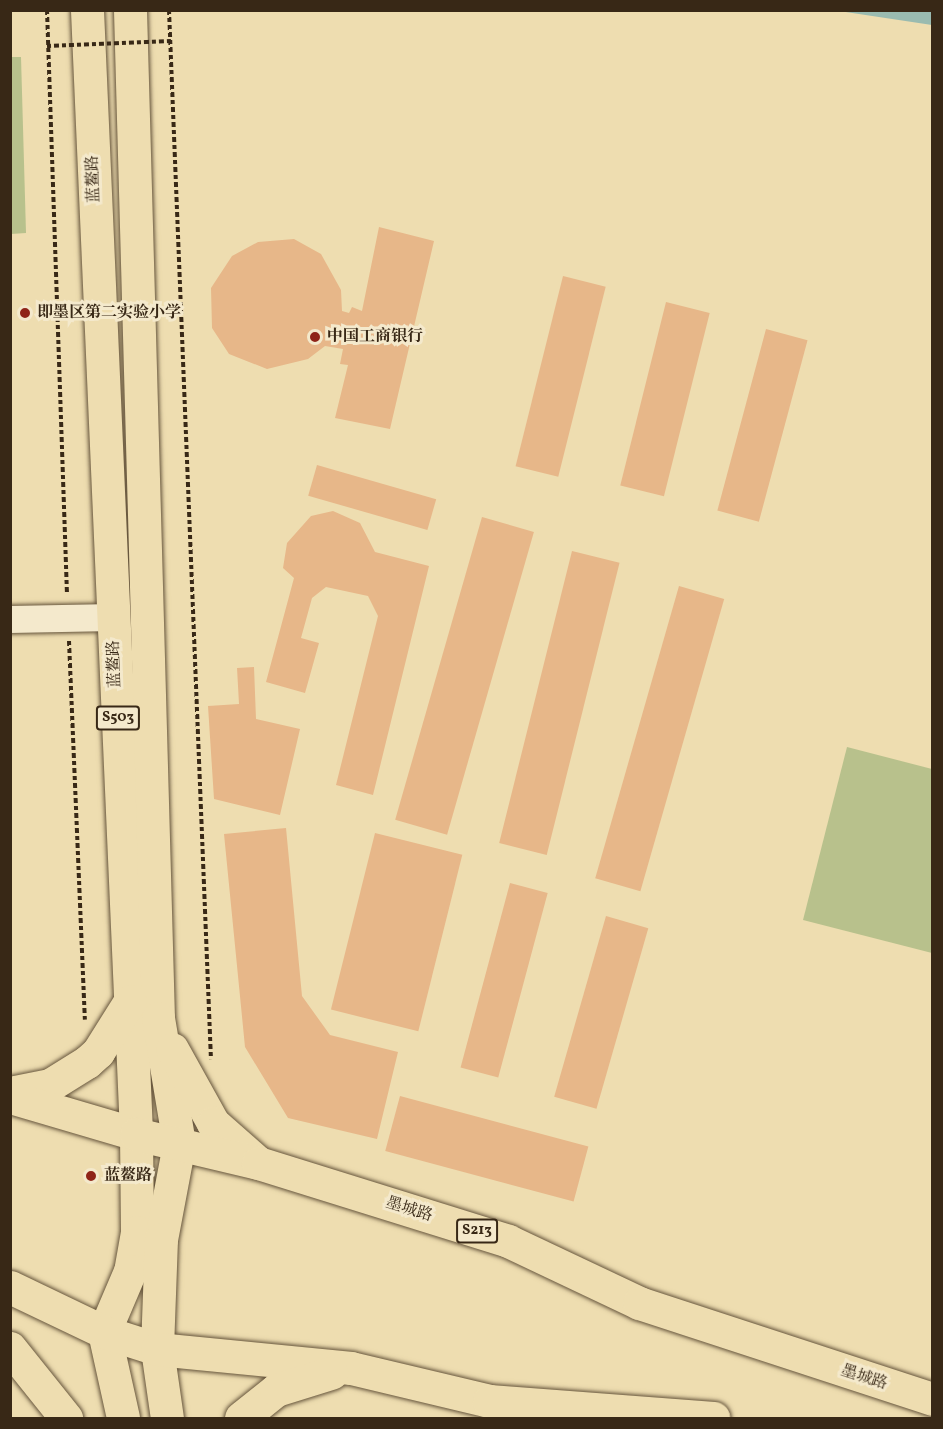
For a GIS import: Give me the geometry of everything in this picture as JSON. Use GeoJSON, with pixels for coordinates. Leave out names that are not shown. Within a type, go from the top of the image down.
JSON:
{"type":"FeatureCollection","features":[{"type":"Feature","properties":{"kind":"main road","name":"蓝鳌路"},"geometry":{"type":"LineString","coordinates":[[87,10],[136,1134],[137,1232],[130,1271],[104,1332]]}},
{"type":"Feature","properties":{"kind":"main road","name":"蓝鳌路"},"geometry":{"type":"LineString","coordinates":[[130,10],[158,1018],[178,1144],[161,1239],[157,1350],[167,1419]]}},
{"type":"Feature","properties":{"kind":"main road"},"geometry":{"type":"LineString","coordinates":[[10,1095],[50,1085],[87,1062],[98,1052],[130,1001]]}},
{"type":"Feature","properties":{"kind":"main road"},"geometry":{"type":"LineString","coordinates":[[158,1018],[213,1123],[258,1163]]}},
{"type":"Feature","properties":{"kind":"main road","name":"墨城路"},"geometry":{"type":"LineString","coordinates":[[10,1095],[136,1134],[258,1163],[508,1241],[639,1303],[933,1399]]}},
{"type":"Feature","properties":{"kind":"main road"},"geometry":{"type":"LineString","coordinates":[[10,1287],[104,1332],[157,1350],[351,1368],[489,1401],[713,1419]]}},
{"type":"Feature","properties":{"kind":"main road"},"geometry":{"type":"LineString","coordinates":[[104,1332],[123,1419]]}},
{"type":"Feature","properties":{"kind":"main road"},"geometry":{"type":"LineString","coordinates":[[10,1348],[66,1419]]}},
{"type":"Feature","properties":{"kind":"main road"},"geometry":{"type":"LineString","coordinates":[[241,1419],[276,1390],[351,1368]]}},
{"type":"Feature","properties":{"kind":"lane"},"geometry":{"type":"LineString","coordinates":[[10,620],[113,617]]}},
{"type":"Feature","properties":{"kind":"path"},"geometry":{"type":"LineString","coordinates":[[47,10],[68,618],[87,1062]]}},
{"type":"Feature","properties":{"kind":"path"},"geometry":{"type":"LineString","coordinates":[[169,10],[211,1063]]}},
{"type":"Feature","properties":{"kind":"path"},"geometry":{"type":"LineString","coordinates":[[47,46],[171,41]]}},
{"type":"Feature","properties":{"kind":"green space"},"geometry":{"type":"Polygon","coordinates":[[[10,57],[21,57],[26,233],[11,234],[10,57]]]}},
{"type":"Feature","properties":{"kind":"green space"},"geometry":{"type":"Polygon","coordinates":[[[847,747],[932,769],[932,953],[803,920],[847,747]]]}},
{"type":"Feature","properties":{"kind":"water"},"geometry":{"type":"Polygon","coordinates":[[[839,11],[932,11],[932,25],[839,11]]]}},
{"type":"Feature","properties":{"kind":"building","name":"中国工商银行"},"geometry":{"type":"Polygon","coordinates":[[[379,227],[434,241],[390,429],[335,418],[348,365],[340,364],[343,349],[325,346],[308,359],[267,369],[229,354],[212,328],[211,288],[232,256],[258,242],[294,239],[321,254],[341,290],[342,311],[349,313],[352,307],[362,311],[379,227]]]}},
{"type":"Feature","properties":{"kind":"building"},"geometry":{"type":"Polygon","coordinates":[[[563,276],[606,287],[558,477],[516,466],[563,276]]]}},
{"type":"Feature","properties":{"kind":"building"},"geometry":{"type":"Polygon","coordinates":[[[666,302],[710,313],[664,496],[620,485],[666,302]]]}},
{"type":"Feature","properties":{"kind":"building"},"geometry":{"type":"Polygon","coordinates":[[[766,329],[808,340],[759,522],[717,511],[766,329]]]}},
{"type":"Feature","properties":{"kind":"building"},"geometry":{"type":"Polygon","coordinates":[[[317,465],[436,499],[427,530],[308,496],[317,465]]]}},
{"type":"Feature","properties":{"kind":"building"},"geometry":{"type":"Polygon","coordinates":[[[333,511],[360,523],[375,552],[429,566],[373,795],[336,785],[378,616],[368,596],[326,587],[312,598],[301,638],[319,643],[305,693],[266,682],[294,578],[283,568],[287,543],[311,516],[333,511]]]}},
{"type":"Feature","properties":{"kind":"building"},"geometry":{"type":"Polygon","coordinates":[[[482,517],[534,532],[447,835],[395,820],[482,517]]]}},
{"type":"Feature","properties":{"kind":"building"},"geometry":{"type":"Polygon","coordinates":[[[572,551],[620,563],[547,855],[499,843],[572,551]]]}},
{"type":"Feature","properties":{"kind":"building"},"geometry":{"type":"Polygon","coordinates":[[[679,586],[724,599],[640,891],[595,878],[679,586]]]}},
{"type":"Feature","properties":{"kind":"building"},"geometry":{"type":"Polygon","coordinates":[[[254,667],[256,719],[300,729],[280,815],[214,799],[208,706],[239,704],[237,668],[254,667]]]}},
{"type":"Feature","properties":{"kind":"building"},"geometry":{"type":"Polygon","coordinates":[[[286,828],[302,996],[330,1035],[398,1052],[377,1139],[288,1118],[245,1047],[224,834],[286,828]]]}},
{"type":"Feature","properties":{"kind":"building"},"geometry":{"type":"Polygon","coordinates":[[[375,833],[462,855],[418,1031],[331,1010],[375,833]]]}},
{"type":"Feature","properties":{"kind":"building"},"geometry":{"type":"Polygon","coordinates":[[[510,883],[548,893],[498,1078],[461,1067],[510,883]]]}},
{"type":"Feature","properties":{"kind":"building"},"geometry":{"type":"Polygon","coordinates":[[[606,916],[648,928],[596,1109],[554,1097],[606,916]]]}},
{"type":"Feature","properties":{"kind":"building"},"geometry":{"type":"Polygon","coordinates":[[[400,1096],[588,1146],[574,1202],[385,1151],[400,1096]]]}},
{"type":"Feature","properties":{"kind":"place","name":"即墨区第二实验小学"},"geometry":{"type":"Point","coordinates":[25,313]}},
{"type":"Feature","properties":{"kind":"place","name":"中国工商银行"},"geometry":{"type":"Point","coordinates":[315,337]}},
{"type":"Feature","properties":{"kind":"place","name":"蓝鳌路"},"geometry":{"type":"Point","coordinates":[91,1176]}}]}
